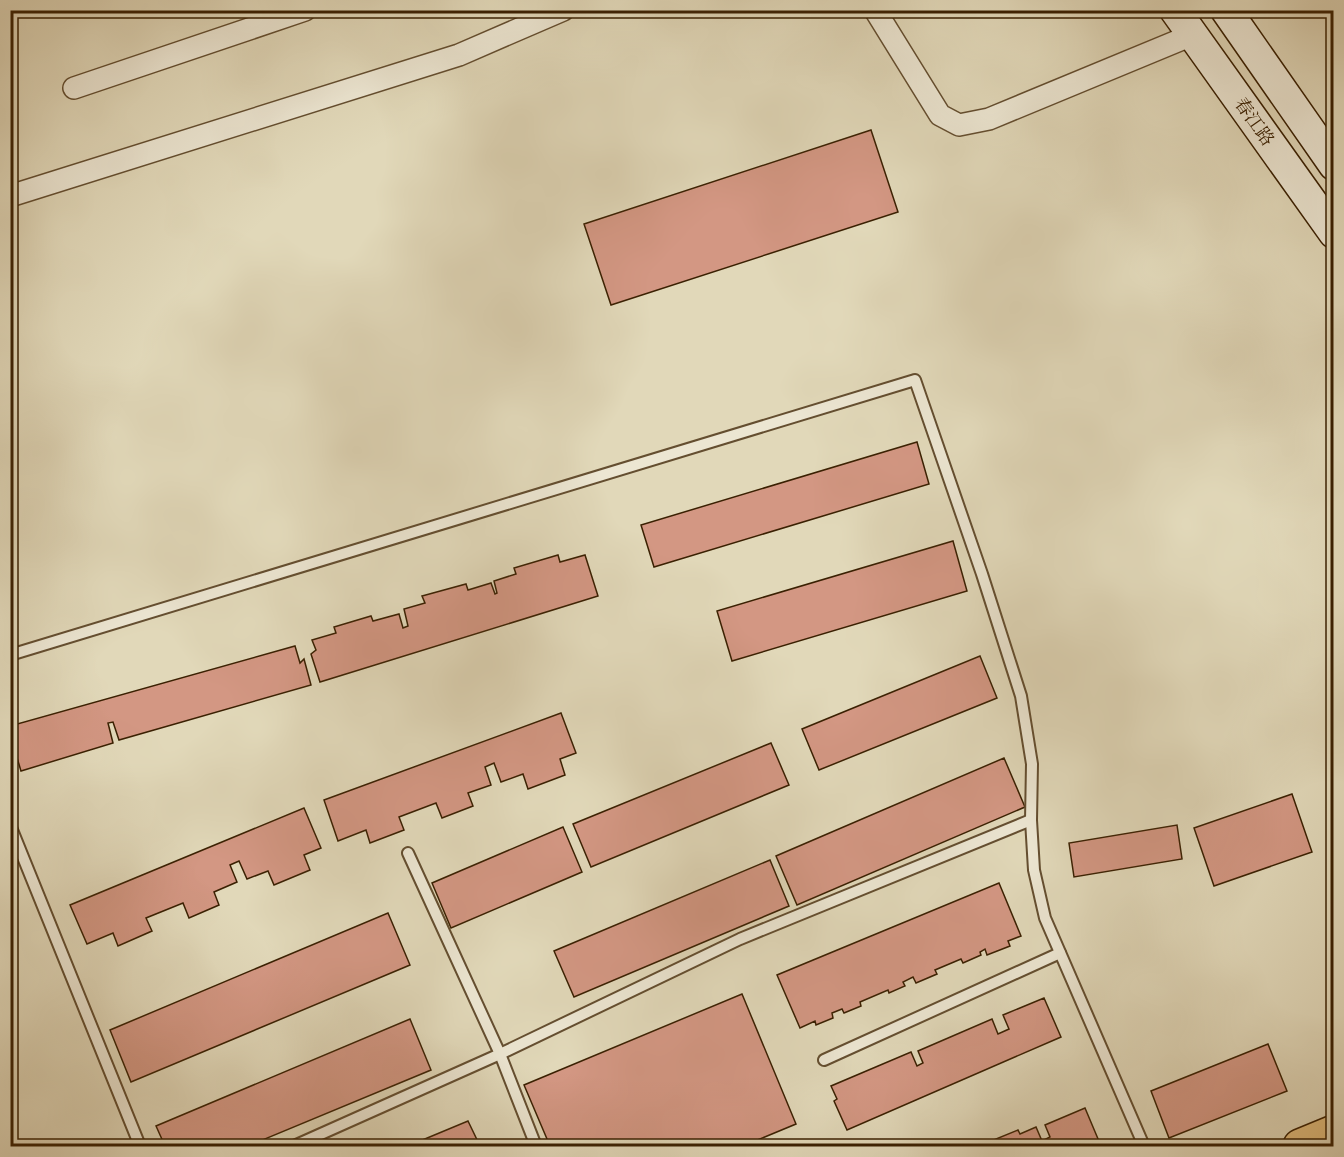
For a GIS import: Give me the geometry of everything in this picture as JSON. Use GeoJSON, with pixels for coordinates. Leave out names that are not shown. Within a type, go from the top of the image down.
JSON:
{"type":"FeatureCollection","features":[{"type":"Feature","properties":{"kind":"main road","name":"春江路"},"geometry":{"type":"LineString","coordinates":[[1175,10],[1334,233]]}},
{"type":"Feature","properties":{"kind":"main road"},"geometry":{"type":"LineString","coordinates":[[1226,10],[1334,165]]}},
{"type":"Feature","properties":{"kind":"main road"},"geometry":{"type":"LineString","coordinates":[[1300,1146],[1334,1132]]}},
{"type":"Feature","properties":{"kind":"street"},"geometry":{"type":"LineString","coordinates":[[74,88],[304,10]]}},
{"type":"Feature","properties":{"kind":"street"},"geometry":{"type":"LineString","coordinates":[[10,196],[459,55],[563,10]]}},
{"type":"Feature","properties":{"kind":"street"},"geometry":{"type":"LineString","coordinates":[[875,10],[940,115],[959,125],[989,120],[1192,35]]}},
{"type":"Feature","properties":{"kind":"lane"},"geometry":{"type":"LineString","coordinates":[[10,655],[915,380],[982,574],[1021,696],[1032,764],[1031,820],[1034,870],[1045,918],[1144,1146]]}},
{"type":"Feature","properties":{"kind":"lane"},"geometry":{"type":"LineString","coordinates":[[294,1146],[500,1054],[740,939],[1031,820]]}},
{"type":"Feature","properties":{"kind":"lane"},"geometry":{"type":"LineString","coordinates":[[10,825],[140,1146]]}},
{"type":"Feature","properties":{"kind":"lane"},"geometry":{"type":"LineString","coordinates":[[408,853],[500,1054],[536,1146]]}},
{"type":"Feature","properties":{"kind":"lane"},"geometry":{"type":"LineString","coordinates":[[824,1060],[1060,953]]}},
{"type":"Feature","properties":{"kind":"building"},"geometry":{"type":"Polygon","coordinates":[[[871,130],[898,212],[611,305],[584,224],[871,130]]]}},
{"type":"Feature","properties":{"kind":"building"},"geometry":{"type":"Polygon","coordinates":[[[917,442],[929,484],[654,567],[641,525],[917,442]]]}},
{"type":"Feature","properties":{"kind":"building"},"geometry":{"type":"Polygon","coordinates":[[[953,541],[967,591],[732,661],[717,611],[953,541]]]}},
{"type":"Feature","properties":{"kind":"building"},"geometry":{"type":"Polygon","coordinates":[[[558,555],[560,562],[585,555],[598,596],[320,682],[311,654],[316,650],[312,640],[336,633],[334,627],[371,616],[373,621],[399,614],[403,628],[408,626],[404,609],[425,603],[422,596],[466,584],[468,590],[491,583],[495,594],[497,593],[494,581],[516,574],[514,568],[558,555]]]}},
{"type":"Feature","properties":{"kind":"building"},"geometry":{"type":"Polygon","coordinates":[[[295,646],[300,663],[304,659],[311,685],[119,740],[113,722],[108,723],[113,743],[21,771],[15,751],[11,750],[10,726],[295,646]]]}},
{"type":"Feature","properties":{"kind":"building"},"geometry":{"type":"Polygon","coordinates":[[[980,656],[997,698],[819,770],[802,729],[980,656]]]}},
{"type":"Feature","properties":{"kind":"building"},"geometry":{"type":"Polygon","coordinates":[[[561,713],[576,753],[560,759],[565,775],[528,789],[523,774],[501,782],[494,763],[485,767],[491,785],[468,793],[473,806],[442,818],[436,803],[399,817],[404,830],[370,843],[366,830],[338,841],[324,800],[561,713]]]}},
{"type":"Feature","properties":{"kind":"building"},"geometry":{"type":"Polygon","coordinates":[[[771,743],[789,785],[591,867],[573,824],[771,743]]]}},
{"type":"Feature","properties":{"kind":"building"},"geometry":{"type":"Polygon","coordinates":[[[1004,758],[1025,807],[797,905],[776,856],[1004,758]]]}},
{"type":"Feature","properties":{"kind":"building"},"geometry":{"type":"Polygon","coordinates":[[[1292,794],[1312,852],[1214,886],[1194,828],[1292,794]]]}},
{"type":"Feature","properties":{"kind":"building"},"geometry":{"type":"Polygon","coordinates":[[[304,808],[321,848],[304,855],[310,870],[274,885],[268,871],[247,879],[239,861],[230,865],[237,882],[214,892],[219,905],[189,918],[183,903],[146,918],[152,931],[118,946],[113,933],[87,944],[70,905],[304,808]]]}},
{"type":"Feature","properties":{"kind":"building"},"geometry":{"type":"Polygon","coordinates":[[[1177,825],[1182,859],[1074,877],[1069,843],[1177,825]]]}},
{"type":"Feature","properties":{"kind":"building"},"geometry":{"type":"Polygon","coordinates":[[[563,827],[582,872],[451,928],[432,883],[563,827]]]}},
{"type":"Feature","properties":{"kind":"building"},"geometry":{"type":"Polygon","coordinates":[[[770,860],[789,906],[574,997],[554,951],[770,860]]]}},
{"type":"Feature","properties":{"kind":"building"},"geometry":{"type":"Polygon","coordinates":[[[999,883],[1021,936],[1008,941],[1010,946],[987,955],[985,949],[980,952],[981,955],[963,963],[961,959],[935,970],[937,974],[916,983],[913,977],[903,982],[905,986],[889,993],[888,990],[860,1002],[861,1006],[844,1013],[842,1009],[832,1013],[833,1018],[816,1025],[815,1021],[800,1028],[777,975],[999,883]]]}},
{"type":"Feature","properties":{"kind":"building"},"geometry":{"type":"Polygon","coordinates":[[[388,913],[410,965],[131,1082],[110,1030],[388,913]]]}},
{"type":"Feature","properties":{"kind":"building"},"geometry":{"type":"Polygon","coordinates":[[[742,994],[796,1124],[743,1146],[550,1146],[524,1085],[742,994]]]}},
{"type":"Feature","properties":{"kind":"building"},"geometry":{"type":"Polygon","coordinates":[[[1044,998],[1061,1037],[847,1130],[834,1101],[837,1099],[831,1086],[911,1052],[917,1066],[923,1063],[918,1051],[992,1019],[998,1034],[1009,1029],[1003,1015],[1044,998]]]}},
{"type":"Feature","properties":{"kind":"building"},"geometry":{"type":"Polygon","coordinates":[[[410,1019],[431,1070],[248,1146],[165,1146],[156,1126],[410,1019]]]}},
{"type":"Feature","properties":{"kind":"building"},"geometry":{"type":"Polygon","coordinates":[[[1268,1044],[1287,1091],[1169,1138],[1151,1091],[1268,1044]]]}},
{"type":"Feature","properties":{"kind":"building"},"geometry":{"type":"Polygon","coordinates":[[[1085,1108],[1101,1146],[979,1146],[1018,1130],[1020,1134],[1036,1127],[1042,1141],[1050,1137],[1045,1125],[1085,1108]]]}},
{"type":"Feature","properties":{"kind":"building"},"geometry":{"type":"Polygon","coordinates":[[[468,1121],[480,1146],[408,1146],[468,1121]]]}}]}
